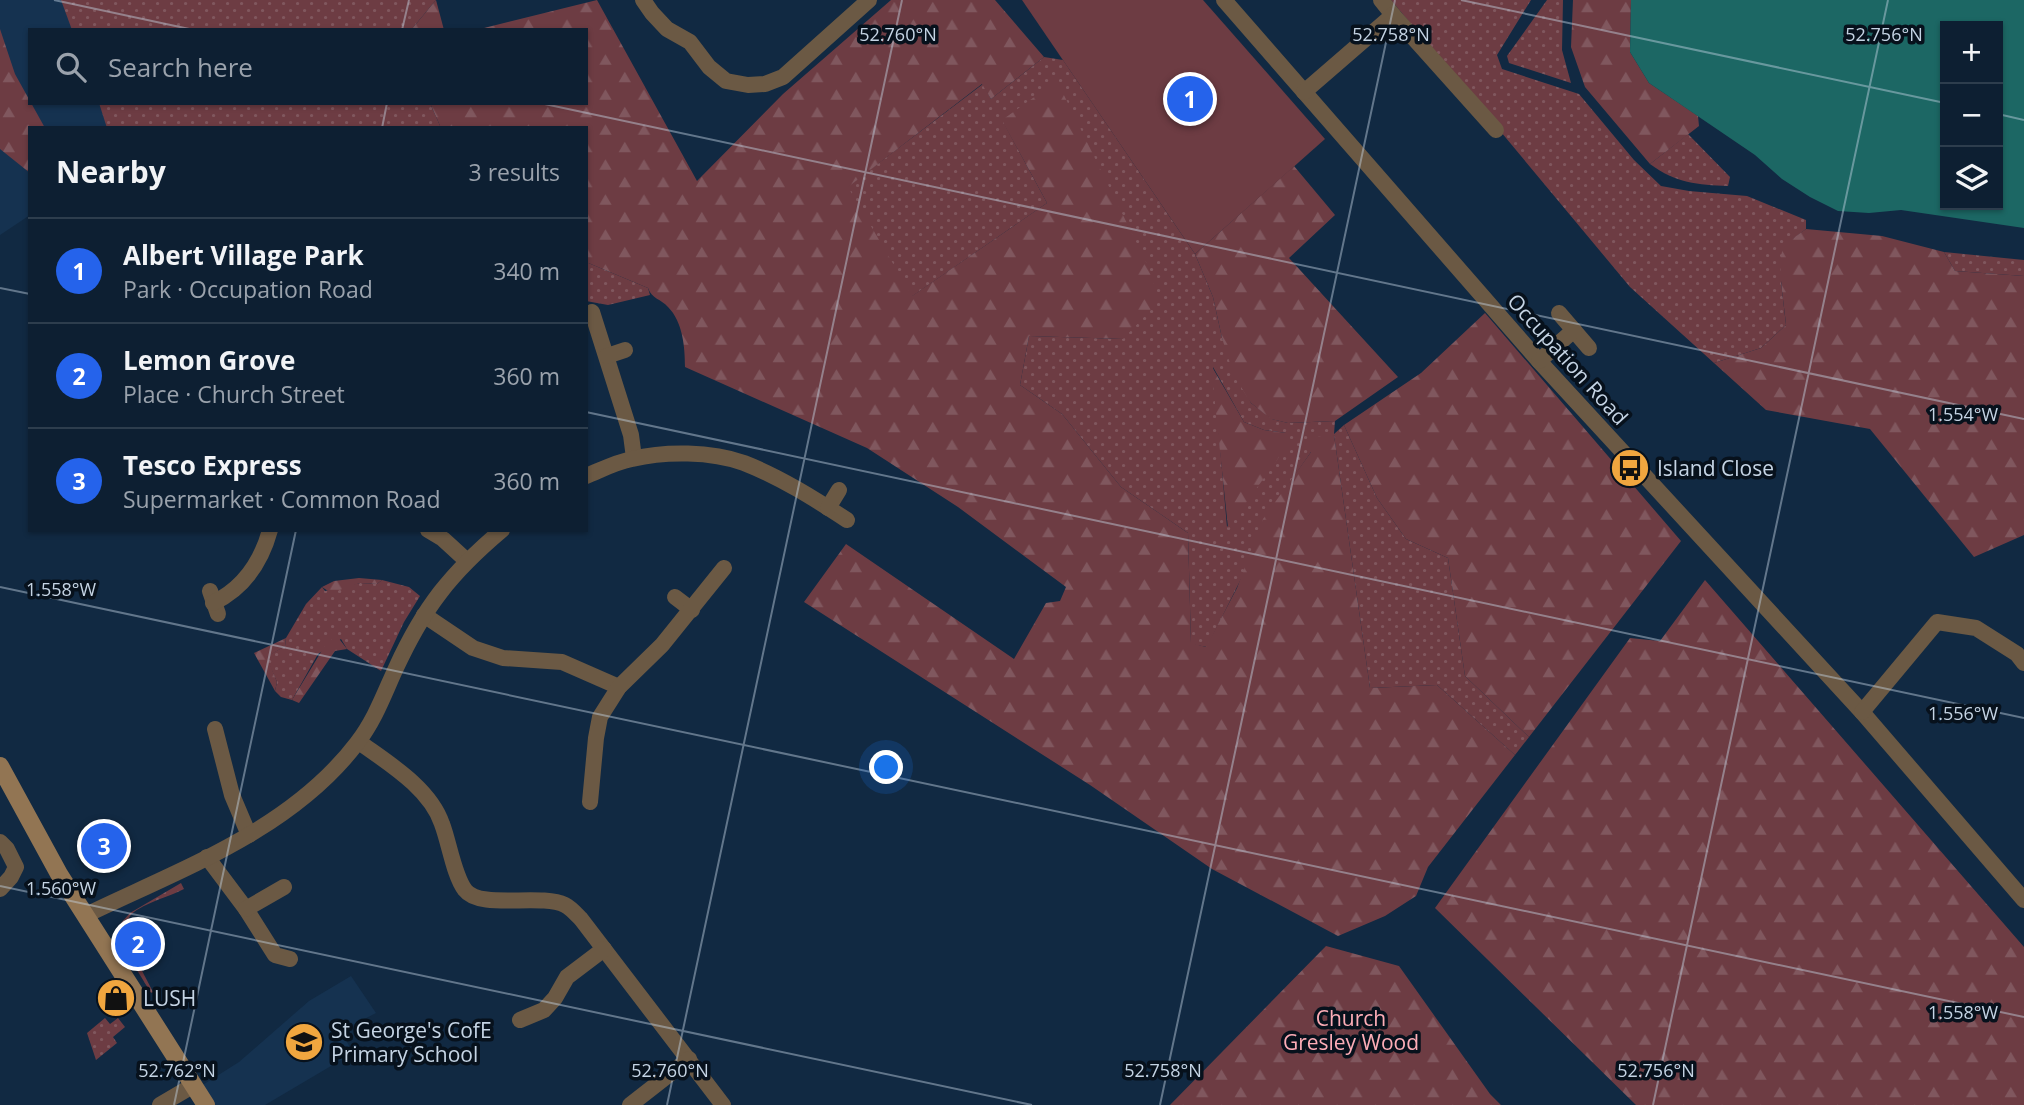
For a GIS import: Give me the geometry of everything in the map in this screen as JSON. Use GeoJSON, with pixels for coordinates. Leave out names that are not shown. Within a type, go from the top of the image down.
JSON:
{"type":"FeatureCollection","features":[{"type":"Feature","properties":{"kind":"street"},"geometry":{"type":"LineString","coordinates":[[643,0],[667,29],[690,42],[709,67],[726,81],[748,85],[765,84],[783,77],[869,0]]}},
{"type":"Feature","properties":{"kind":"street","name":"Occupation Road"},"geometry":{"type":"LineString","coordinates":[[1224,0],[1539,361],[1862,712],[2024,900]]}},
{"type":"Feature","properties":{"kind":"street"},"geometry":{"type":"LineString","coordinates":[[1381,0],[1496,130]]}},
{"type":"Feature","properties":{"kind":"street"},"geometry":{"type":"LineString","coordinates":[[1304,92],[1392,15]]}},
{"type":"Feature","properties":{"kind":"street"},"geometry":{"type":"LineString","coordinates":[[592,312],[631,435],[635,458]]}},
{"type":"Feature","properties":{"kind":"street"},"geometry":{"type":"LineString","coordinates":[[1559,313],[1589,348]]}},
{"type":"Feature","properties":{"kind":"street"},"geometry":{"type":"LineString","coordinates":[[1539,361],[1574,330]]}},
{"type":"Feature","properties":{"kind":"street"},"geometry":{"type":"LineString","coordinates":[[607,356],[625,350]]}},
{"type":"Feature","properties":{"kind":"street"},"geometry":{"type":"LineString","coordinates":[[588,475],[635,458],[676,454],[710,457],[742,463],[848,520]]}},
{"type":"Feature","properties":{"kind":"street"},"geometry":{"type":"LineString","coordinates":[[828,508],[839,490]]}},
{"type":"Feature","properties":{"kind":"street"},"geometry":{"type":"LineString","coordinates":[[214,603],[229,595],[252,572],[265,549],[269,532]]}},
{"type":"Feature","properties":{"kind":"street"},"geometry":{"type":"LineString","coordinates":[[432,532],[467,561]]}},
{"type":"Feature","properties":{"kind":"street"},"geometry":{"type":"LineString","coordinates":[[86,915],[207,858],[249,835],[325,779],[359,742],[378,711],[396,667],[442,588],[500,532]]}},
{"type":"Feature","properties":{"kind":"street"},"geometry":{"type":"LineString","coordinates":[[590,802],[601,776],[596,738],[600,717],[619,687],[662,645],[724,568]]}},
{"type":"Feature","properties":{"kind":"street"},"geometry":{"type":"LineString","coordinates":[[675,597],[691,610]]}},
{"type":"Feature","properties":{"kind":"street"},"geometry":{"type":"LineString","coordinates":[[424,615],[473,648],[503,658],[562,662],[581,668],[619,687]]}},
{"type":"Feature","properties":{"kind":"street"},"geometry":{"type":"LineString","coordinates":[[1862,712],[1937,621],[1976,628],[2022,654]]}},
{"type":"Feature","properties":{"kind":"street"},"geometry":{"type":"LineString","coordinates":[[215,729],[232,795],[249,835]]}},
{"type":"Feature","properties":{"kind":"street"},"geometry":{"type":"LineString","coordinates":[[359,742],[391,764],[430,803],[442,821],[452,859],[466,891],[479,899],[538,899],[565,905],[581,919],[723,1105]]}},
{"type":"Feature","properties":{"kind":"street"},"geometry":{"type":"LineString","coordinates":[[0,766],[60,874],[206,1105]]}},
{"type":"Feature","properties":{"kind":"street"},"geometry":{"type":"LineString","coordinates":[[0,842],[8,849],[16,867],[5,883]]}},
{"type":"Feature","properties":{"kind":"street"},"geometry":{"type":"LineString","coordinates":[[207,858],[246,909],[275,955],[290,959]]}},
{"type":"Feature","properties":{"kind":"street"},"geometry":{"type":"LineString","coordinates":[[246,909],[284,887]]}},
{"type":"Feature","properties":{"kind":"street"},"geometry":{"type":"LineString","coordinates":[[520,1020],[544,1010],[555,998],[567,977],[604,949]]}},
{"type":"Feature","properties":{"kind":"street"},"geometry":{"type":"LineString","coordinates":[[630,1105],[689,1059]]}},
{"type":"Feature","properties":{"kind":"street"},"geometry":{"type":"LineString","coordinates":[[160,1105],[194,1085]]}},
{"type":"Feature","properties":{"kind":"shaded area"},"geometry":{"type":"Polygon","coordinates":[[[0,0],[62,0],[72,28],[28,28],[28,105],[100,105],[107,126],[28,126],[28,216],[0,235],[0,0]]]}},
{"type":"Feature","properties":{"kind":"shaded area"},"geometry":{"type":"Polygon","coordinates":[[[1631,0],[2024,0],[2024,228],[1901,210],[1869,213],[1838,211],[1782,179],[1755,155],[1649,83],[1630,52],[1631,0]]]}},
{"type":"Feature","properties":{"kind":"shaded area","name":"St George's CofE Primary School"},"geometry":{"type":"Polygon","coordinates":[[[351,976],[376,1013],[341,1031],[353,1053],[265,1105],[214,1105],[201,1086],[239,1062],[309,1001],[351,976]]]}},
{"type":"Feature","properties":{"kind":"green space"},"geometry":{"type":"Polygon","coordinates":[[[61,0],[436,0],[413,28],[71,28],[61,0]]]}},
{"type":"Feature","properties":{"kind":"green space"},"geometry":{"type":"Polygon","coordinates":[[[436,0],[443,28],[413,28],[436,0]]]}},
{"type":"Feature","properties":{"kind":"green space"},"geometry":{"type":"Polygon","coordinates":[[[597,0],[697,181],[783,94],[891,0],[995,0],[1044,57],[991,99],[982,84],[848,187],[912,296],[1047,203],[1002,120],[1057,81],[1148,266],[1159,301],[1123,339],[1029,336],[1020,385],[1062,414],[1121,487],[1188,533],[1191,643],[1206,647],[1237,588],[1263,519],[1311,452],[1311,437],[1334,435],[1370,688],[1437,685],[1515,755],[1428,867],[1416,896],[1385,916],[1338,936],[1212,869],[1090,785],[804,602],[846,544],[1014,659],[1046,603],[1060,601],[1066,587],[958,507],[867,448],[685,367],[680,328],[668,307],[648,288],[588,263],[588,126],[440,126],[431,105],[588,105],[588,28],[484,28],[597,0]]]}},
{"type":"Feature","properties":{"kind":"green space"},"geometry":{"type":"Polygon","coordinates":[[[1022,0],[1203,0],[1325,139],[1195,254],[1022,0]]]}},
{"type":"Feature","properties":{"kind":"green space"},"geometry":{"type":"Polygon","coordinates":[[[1391,0],[1531,0],[1497,55],[1502,69],[1579,94],[1634,160],[1661,186],[1747,196],[1806,220],[1806,229],[1793,239],[1781,282],[1786,325],[1761,348],[1714,363],[1630,287],[1391,0]]]}},
{"type":"Feature","properties":{"kind":"green space"},"geometry":{"type":"Polygon","coordinates":[[[1547,0],[1563,0],[1562,50],[1571,83],[1509,63],[1507,56],[1547,0]]]}},
{"type":"Feature","properties":{"kind":"green space"},"geometry":{"type":"Polygon","coordinates":[[[1573,0],[1631,0],[1630,52],[1649,83],[1698,116],[1699,126],[1650,164],[1585,87],[1571,47],[1573,0]]]}},
{"type":"Feature","properties":{"kind":"green space"},"geometry":{"type":"Polygon","coordinates":[[[0,29],[15,74],[28,97],[28,105],[32,105],[44,126],[28,126],[28,171],[0,149],[0,29]]]}},
{"type":"Feature","properties":{"kind":"green space"},"geometry":{"type":"Polygon","coordinates":[[[1044,57],[1063,60],[1195,254],[1213,297],[1222,338],[1251,403],[1272,419],[1288,423],[1335,421],[1334,434],[1344,425],[1377,498],[1406,539],[1448,558],[1465,676],[1529,737],[1515,755],[1437,685],[1370,688],[1334,435],[1311,452],[1288,485],[1207,647],[1191,644],[1188,533],[1121,487],[1062,414],[1020,385],[1029,336],[1123,339],[1002,120],[1047,203],[911,297],[847,187],[983,84],[991,99],[1044,57]],[[1213,367],[1227,527],[1286,433],[1264,430],[1244,422],[1213,367]]]}},
{"type":"Feature","properties":{"kind":"green space"},"geometry":{"type":"Polygon","coordinates":[[[100,105],[431,105],[440,126],[106,126],[100,105]]]}},
{"type":"Feature","properties":{"kind":"green space"},"geometry":{"type":"Polygon","coordinates":[[[1688,134],[1730,177],[1728,186],[1687,182],[1650,164],[1688,134]]]}},
{"type":"Feature","properties":{"kind":"green space"},"geometry":{"type":"Polygon","coordinates":[[[1294,166],[1335,215],[1289,258],[1398,377],[1335,421],[1288,423],[1271,419],[1251,403],[1234,376],[1213,297],[1195,254],[1294,166]]]}},
{"type":"Feature","properties":{"kind":"green space"},"geometry":{"type":"Polygon","coordinates":[[[1806,229],[1882,236],[1944,252],[1955,271],[2024,276],[2024,535],[1974,557],[1870,429],[1766,410],[1714,363],[1761,348],[1786,325],[1781,277],[1782,252],[1789,242],[1806,229]]]}},
{"type":"Feature","properties":{"kind":"green space"},"geometry":{"type":"Polygon","coordinates":[[[1944,252],[2024,260],[2024,276],[1955,271],[1944,252]]]}},
{"type":"Feature","properties":{"kind":"green space"},"geometry":{"type":"Polygon","coordinates":[[[588,263],[648,288],[650,295],[608,305],[588,301],[588,263]]]}},
{"type":"Feature","properties":{"kind":"green space"},"geometry":{"type":"Polygon","coordinates":[[[1485,313],[1681,541],[1529,737],[1465,676],[1448,558],[1406,539],[1377,498],[1344,425],[1421,373],[1485,313]]]}},
{"type":"Feature","properties":{"kind":"green space"},"geometry":{"type":"Polygon","coordinates":[[[1211,365],[1244,422],[1264,430],[1286,433],[1287,446],[1228,528],[1211,365]]]}},
{"type":"Feature","properties":{"kind":"green space"},"geometry":{"type":"Polygon","coordinates":[[[359,578],[382,580],[377,584],[360,583],[331,593],[322,587],[334,581],[359,578]]]}},
{"type":"Feature","properties":{"kind":"green space"},"geometry":{"type":"Polygon","coordinates":[[[382,580],[409,587],[420,596],[404,622],[381,671],[347,649],[341,639],[318,654],[292,700],[281,697],[275,691],[277,682],[266,657],[285,646],[286,638],[306,604],[322,587],[325,591],[360,583],[377,584],[382,580]]]}},
{"type":"Feature","properties":{"kind":"green space"},"geometry":{"type":"Polygon","coordinates":[[[1705,580],[2024,947],[2024,1105],[1636,1105],[1435,908],[1630,638],[1660,641],[1705,580]]]}},
{"type":"Feature","properties":{"kind":"green space"},"geometry":{"type":"Polygon","coordinates":[[[337,636],[347,649],[335,651],[299,703],[292,700],[327,642],[337,636]]]}},
{"type":"Feature","properties":{"kind":"green space"},"geometry":{"type":"Polygon","coordinates":[[[286,638],[285,646],[267,657],[277,682],[275,691],[254,653],[286,638]]]}},
{"type":"Feature","properties":{"kind":"green space"},"geometry":{"type":"Polygon","coordinates":[[[181,883],[184,889],[140,908],[130,916],[127,923],[130,943],[153,992],[151,993],[121,944],[121,923],[130,913],[181,883]]]}},
{"type":"Feature","properties":{"kind":"green space","name":"Church Gresley Wood"},"geometry":{"type":"Polygon","coordinates":[[[1326,946],[1399,966],[1490,1094],[1501,1105],[1170,1105],[1326,946]]]}},
{"type":"Feature","properties":{"kind":"green space"},"geometry":{"type":"Polygon","coordinates":[[[105,1018],[110,1024],[118,1018],[125,1027],[113,1037],[117,1043],[96,1060],[87,1033],[105,1018]]]}},
{"type":"Feature","properties":{"kind":"place","name":"Albert Village Park"},"geometry":{"type":"Point","coordinates":[1190,99]}},
{"type":"Feature","properties":{"kind":"place","name":"Island Close"},"geometry":{"type":"Point","coordinates":[1630,468]}},
{"type":"Feature","properties":{"kind":"place","name":"Tesco Express"},"geometry":{"type":"Point","coordinates":[104,846]}},
{"type":"Feature","properties":{"kind":"place","name":"Lemon Grove"},"geometry":{"type":"Point","coordinates":[138,944]}},
{"type":"Feature","properties":{"kind":"place","name":"LUSH"},"geometry":{"type":"Point","coordinates":[116,998]}},
{"type":"Feature","properties":{"kind":"place","name":"St George's CofE Primary School"},"geometry":{"type":"Point","coordinates":[304,1042]}}]}
